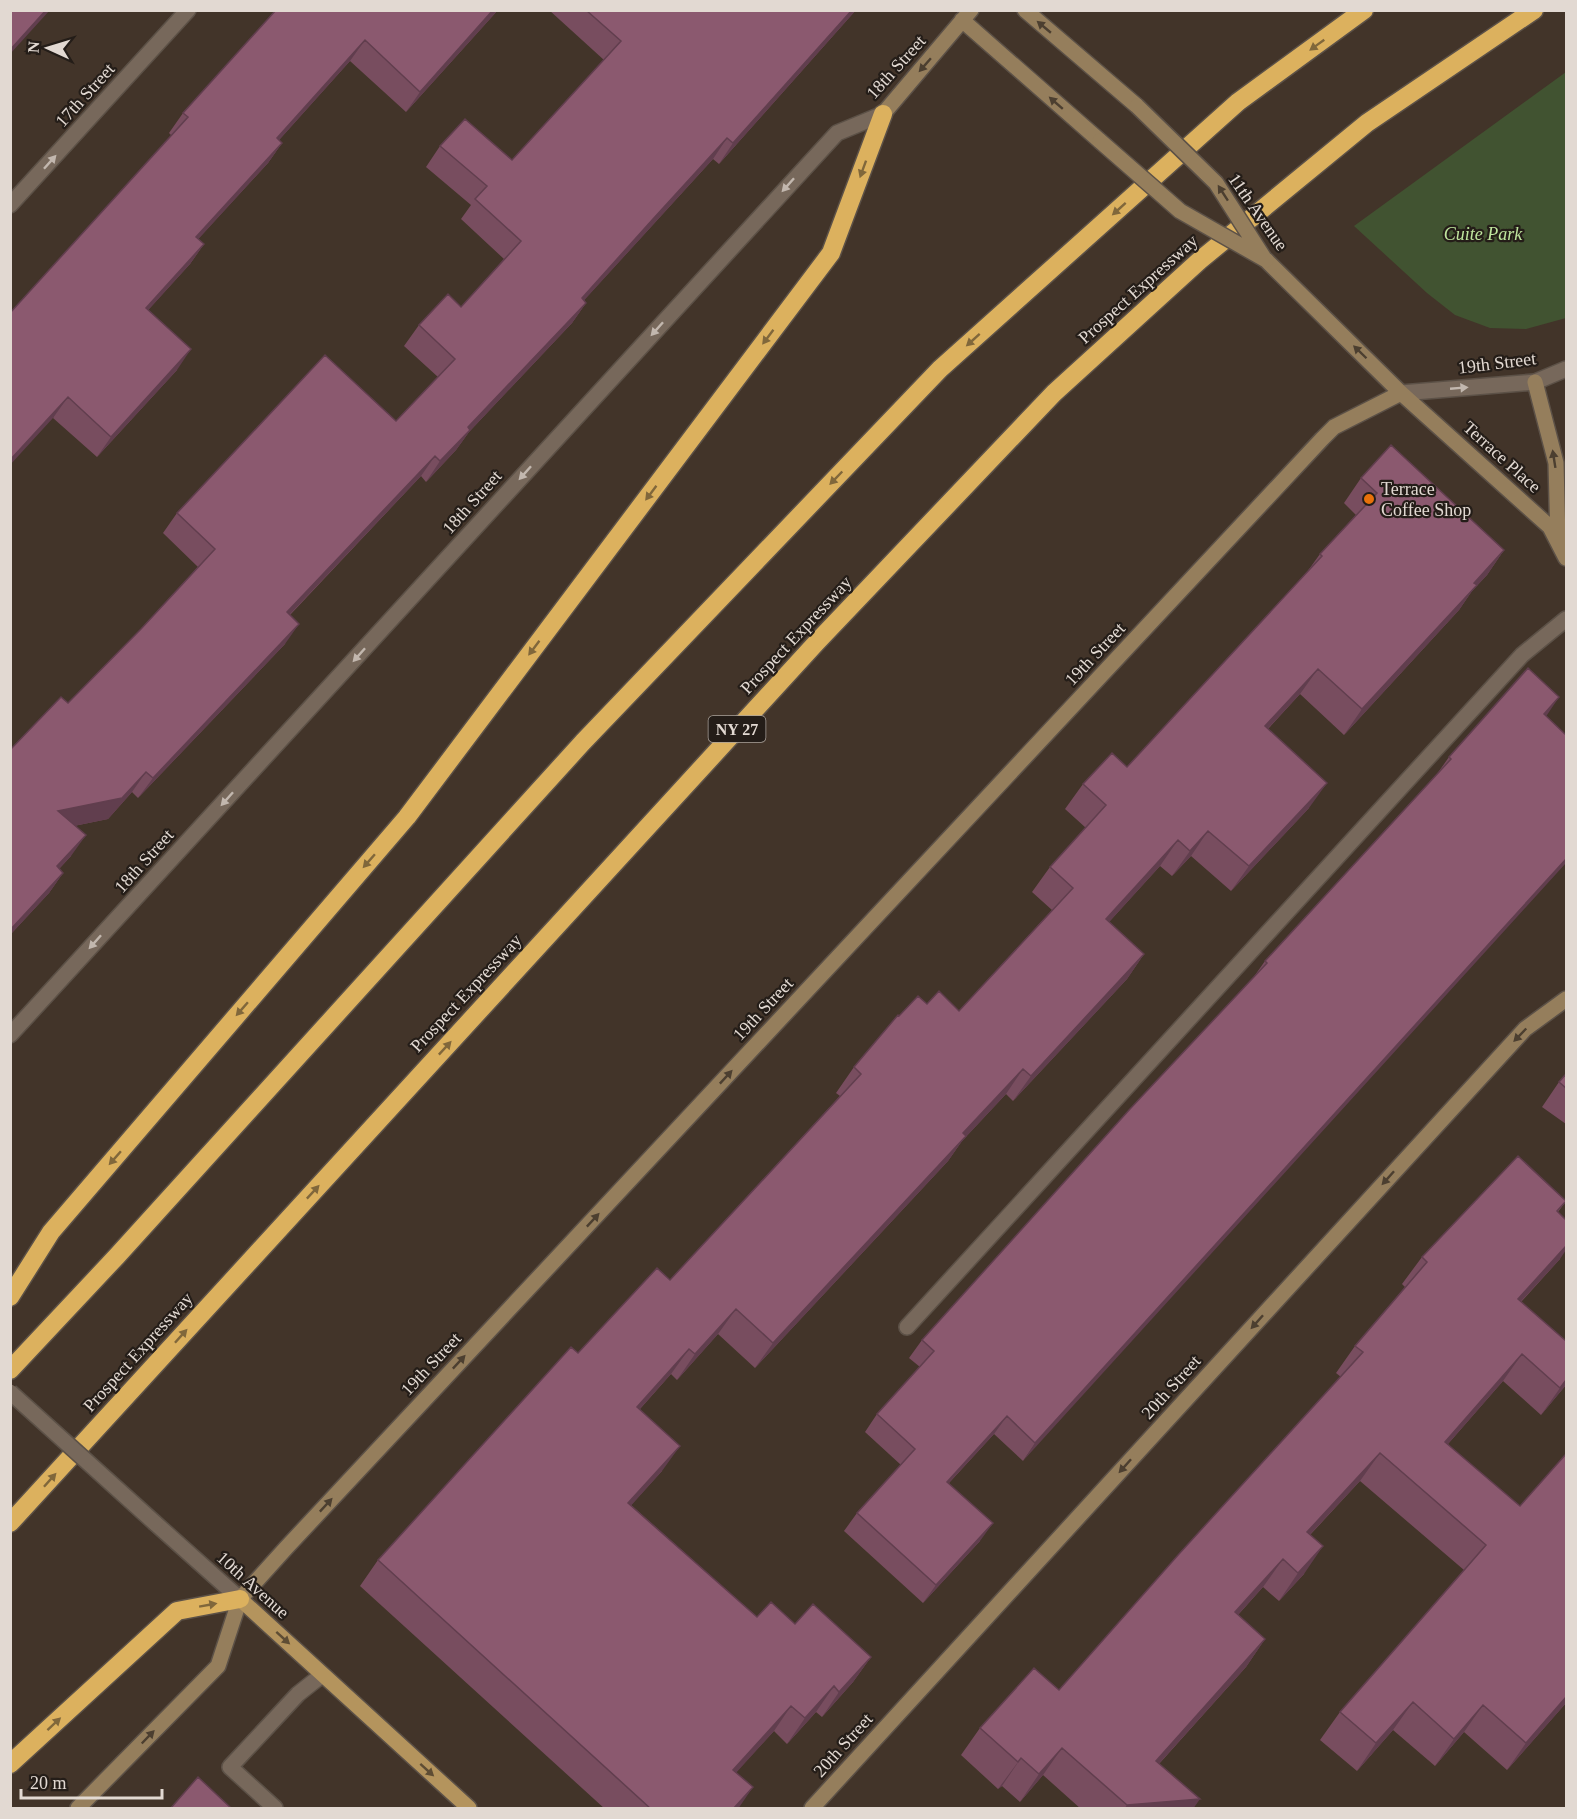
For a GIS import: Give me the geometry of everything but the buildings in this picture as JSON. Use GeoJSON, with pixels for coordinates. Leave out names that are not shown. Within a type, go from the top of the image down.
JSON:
{"type":"FeatureCollection","features":[{"type":"Feature","properties":{"kind":"highway"},"geometry":{"type":"LineString","coordinates":[[10,1370],[117,1256],[583,742],[940,369],[1238,102],[1364,10]]}},
{"type":"Feature","properties":{"kind":"highway","name":"Prospect Expressway"},"geometry":{"type":"LineString","coordinates":[[10,1523],[816,643],[1054,393],[1199,261],[1367,123],[1534,10]]}},
{"type":"Feature","properties":{"kind":"highway"},"geometry":{"type":"LineString","coordinates":[[10,1297],[51,1232],[407,817],[831,253],[883,114]]}},
{"type":"Feature","properties":{"kind":"highway"},"geometry":{"type":"LineString","coordinates":[[10,1764],[177,1611],[240,1599]]}},
{"type":"Feature","properties":{"kind":"main road","name":"11th Avenue"},"geometry":{"type":"LineString","coordinates":[[1025,10],[1137,106],[1216,183],[1266,260],[1401,393]]}},
{"type":"Feature","properties":{"kind":"main road","name":"18th Street"},"geometry":{"type":"LineString","coordinates":[[883,114],[967,15]]}},
{"type":"Feature","properties":{"kind":"main road"},"geometry":{"type":"LineString","coordinates":[[967,15],[1100,141],[1180,210],[1266,260]]}},
{"type":"Feature","properties":{"kind":"main road"},"geometry":{"type":"LineString","coordinates":[[1535,382],[1556,463],[1558,539]]}},
{"type":"Feature","properties":{"kind":"main road","name":"Terrace Place"},"geometry":{"type":"LineString","coordinates":[[1401,393],[1550,527],[1566,558]]}},
{"type":"Feature","properties":{"kind":"main road","name":"19th Street"},"geometry":{"type":"LineString","coordinates":[[78,1809],[218,1666],[240,1599],[1322,439],[1334,427],[1401,393]]}},
{"type":"Feature","properties":{"kind":"main road","name":"20th Street"},"geometry":{"type":"LineString","coordinates":[[812,1809],[1525,1029],[1566,999]]}},
{"type":"Feature","properties":{"kind":"main road","name":"10th Avenue"},"geometry":{"type":"LineString","coordinates":[[240,1599],[469,1809]]}},
{"type":"Feature","properties":{"kind":"street","name":"17th Street"},"geometry":{"type":"LineString","coordinates":[[10,205],[189,10]]}},
{"type":"Feature","properties":{"kind":"street","name":"18th Street"},"geometry":{"type":"LineString","coordinates":[[10,1035],[837,133],[883,114]]}},
{"type":"Feature","properties":{"kind":"street","name":"19th Street"},"geometry":{"type":"LineString","coordinates":[[1401,393],[1535,382],[1566,369]]}},
{"type":"Feature","properties":{"kind":"street"},"geometry":{"type":"LineString","coordinates":[[907,1328],[1522,655],[1566,619]]}},
{"type":"Feature","properties":{"kind":"street","name":"10th Avenue"},"geometry":{"type":"LineString","coordinates":[[10,1392],[240,1599]]}},
{"type":"Feature","properties":{"kind":"street"},"geometry":{"type":"LineString","coordinates":[[275,1809],[230,1767],[298,1695],[322,1675]]}},
{"type":"Feature","properties":{"kind":"green space","name":"Cuite Park"},"geometry":{"type":"Polygon","coordinates":[[[1566,72],[1566,318],[1526,329],[1490,328],[1455,315],[1427,293],[1354,226],[1566,72]]]}},
{"type":"Feature","properties":{"kind":"place","name":"Terrace Coffee Shop"},"geometry":{"type":"Point","coordinates":[1369,499]}}]}
